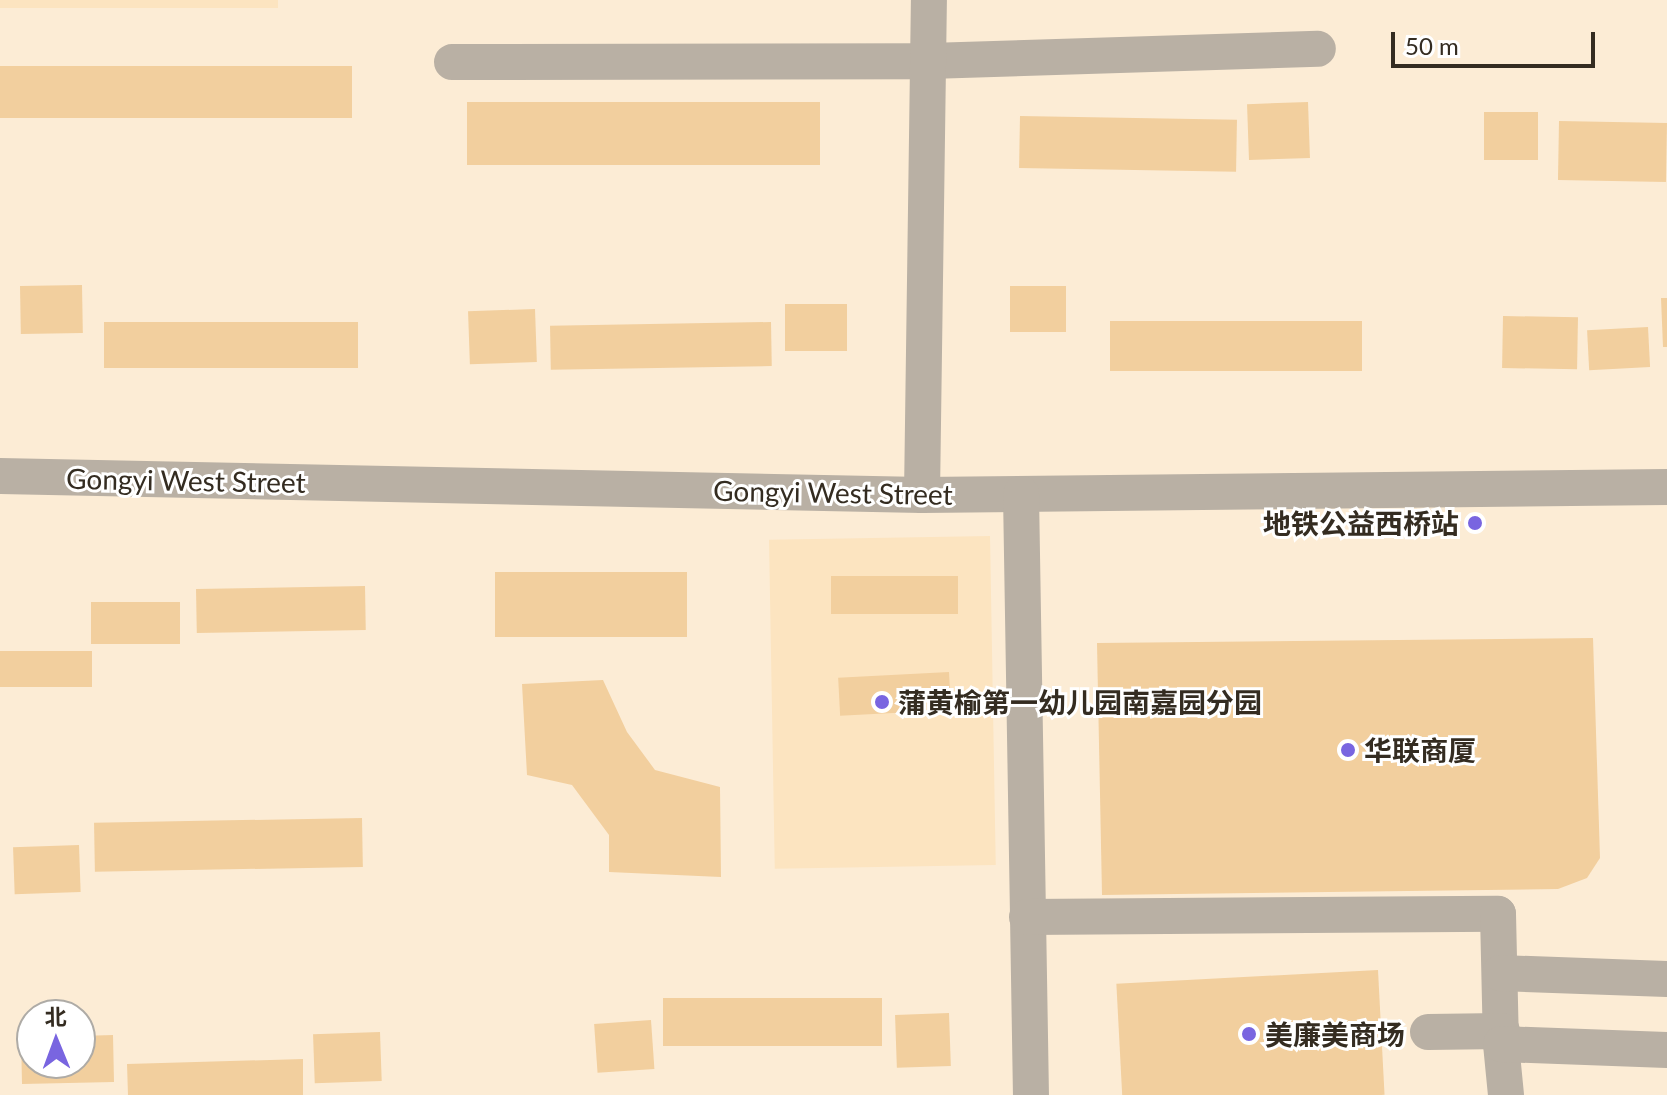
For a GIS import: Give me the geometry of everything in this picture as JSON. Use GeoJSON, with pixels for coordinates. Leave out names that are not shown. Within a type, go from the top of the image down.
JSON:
{"type":"FeatureCollection","features":[{"type":"Feature","properties":{"kind":"street"},"geometry":{"type":"LineString","coordinates":[[922,495],[929,0]]}},
{"type":"Feature","properties":{"kind":"street"},"geometry":{"type":"LineString","coordinates":[[452,62],[929,61],[1318,49]]}},
{"type":"Feature","properties":{"kind":"street","name":"Gongyi West Street"},"geometry":{"type":"LineString","coordinates":[[0,476],[922,495],[1667,487]]}},
{"type":"Feature","properties":{"kind":"street"},"geometry":{"type":"LineString","coordinates":[[1021,494],[1031,1095]]}},
{"type":"Feature","properties":{"kind":"street"},"geometry":{"type":"LineString","coordinates":[[1027,917],[1498,914],[1506,1095]]}},
{"type":"Feature","properties":{"kind":"street"},"geometry":{"type":"LineString","coordinates":[[1500,973],[1667,979]]}},
{"type":"Feature","properties":{"kind":"street"},"geometry":{"type":"LineString","coordinates":[[1428,1032],[1667,1050]]}},
{"type":"Feature","properties":{"kind":"shaded area"},"geometry":{"type":"Polygon","coordinates":[[[0,0],[278,0],[278,8],[0,8],[0,0]]]}},
{"type":"Feature","properties":{"kind":"shaded area","name":"蒲黄榆第一幼儿园南嘉园分园"},"geometry":{"type":"Polygon","coordinates":[[[990,536],[996,865],[775,869],[769,540],[990,536]]]}},
{"type":"Feature","properties":{"kind":"building"},"geometry":{"type":"Polygon","coordinates":[[[0,66],[352,66],[352,118],[0,118],[0,66]]]}},
{"type":"Feature","properties":{"kind":"building"},"geometry":{"type":"Polygon","coordinates":[[[467,102],[820,102],[820,165],[467,165],[467,102]]]}},
{"type":"Feature","properties":{"kind":"building"},"geometry":{"type":"Polygon","coordinates":[[[1308,102],[1310,158],[1249,160],[1247,104],[1308,102]]]}},
{"type":"Feature","properties":{"kind":"building"},"geometry":{"type":"Polygon","coordinates":[[[1484,112],[1538,112],[1538,160],[1484,160],[1484,112]]]}},
{"type":"Feature","properties":{"kind":"building"},"geometry":{"type":"Polygon","coordinates":[[[1020,116],[1237,120],[1236,172],[1019,168],[1020,116]]]}},
{"type":"Feature","properties":{"kind":"building"},"geometry":{"type":"Polygon","coordinates":[[[1559,121],[1667,123],[1666,182],[1558,180],[1559,121]]]}},
{"type":"Feature","properties":{"kind":"building"},"geometry":{"type":"Polygon","coordinates":[[[82,285],[83,333],[21,334],[20,286],[82,285]]]}},
{"type":"Feature","properties":{"kind":"building"},"geometry":{"type":"Polygon","coordinates":[[[1010,286],[1066,286],[1066,332],[1010,332],[1010,286]]]}},
{"type":"Feature","properties":{"kind":"building"},"geometry":{"type":"Polygon","coordinates":[[[1661,298],[1667,298],[1667,347],[1663,347],[1661,298]]]}},
{"type":"Feature","properties":{"kind":"building"},"geometry":{"type":"Polygon","coordinates":[[[785,304],[847,304],[847,351],[785,351],[785,304]]]}},
{"type":"Feature","properties":{"kind":"building"},"geometry":{"type":"Polygon","coordinates":[[[535,309],[537,362],[470,364],[468,311],[535,309]]]}},
{"type":"Feature","properties":{"kind":"building"},"geometry":{"type":"Polygon","coordinates":[[[1503,316],[1578,317],[1577,369],[1502,368],[1503,316]]]}},
{"type":"Feature","properties":{"kind":"building"},"geometry":{"type":"Polygon","coordinates":[[[1110,321],[1362,321],[1362,371],[1110,371],[1110,321]]]}},
{"type":"Feature","properties":{"kind":"building"},"geometry":{"type":"Polygon","coordinates":[[[104,322],[358,322],[358,368],[104,368],[104,322]]]}},
{"type":"Feature","properties":{"kind":"building"},"geometry":{"type":"Polygon","coordinates":[[[771,322],[772,366],[551,370],[550,326],[771,322]]]}},
{"type":"Feature","properties":{"kind":"building"},"geometry":{"type":"Polygon","coordinates":[[[1648,327],[1650,367],[1589,370],[1587,330],[1648,327]]]}},
{"type":"Feature","properties":{"kind":"building"},"geometry":{"type":"Polygon","coordinates":[[[495,572],[687,572],[687,637],[495,637],[495,572]]]}},
{"type":"Feature","properties":{"kind":"building"},"geometry":{"type":"Polygon","coordinates":[[[831,576],[958,576],[958,614],[831,614],[831,576]]]}},
{"type":"Feature","properties":{"kind":"building"},"geometry":{"type":"Polygon","coordinates":[[[365,586],[366,630],[197,633],[196,589],[365,586]]]}},
{"type":"Feature","properties":{"kind":"building"},"geometry":{"type":"Polygon","coordinates":[[[91,602],[180,602],[180,644],[91,644],[91,602]]]}},
{"type":"Feature","properties":{"kind":"building","name":"华联商厦"},"geometry":{"type":"Polygon","coordinates":[[[1593,638],[1600,858],[1587,878],[1558,889],[1102,895],[1097,643],[1593,638]]]}},
{"type":"Feature","properties":{"kind":"building"},"geometry":{"type":"Polygon","coordinates":[[[0,651],[92,651],[92,687],[0,687],[0,651]]]}},
{"type":"Feature","properties":{"kind":"building"},"geometry":{"type":"Polygon","coordinates":[[[949,672],[951,710],[840,716],[838,678],[949,672]]]}},
{"type":"Feature","properties":{"kind":"building"},"geometry":{"type":"Polygon","coordinates":[[[603,680],[627,732],[655,770],[720,787],[721,877],[609,872],[609,835],[572,785],[527,775],[522,684],[603,680]]]}},
{"type":"Feature","properties":{"kind":"building"},"geometry":{"type":"Polygon","coordinates":[[[362,818],[363,867],[95,872],[94,823],[362,818]]]}},
{"type":"Feature","properties":{"kind":"building"},"geometry":{"type":"Polygon","coordinates":[[[79,845],[81,892],[15,894],[13,847],[79,845]]]}},
{"type":"Feature","properties":{"kind":"building","name":"美廉美商场"},"geometry":{"type":"Polygon","coordinates":[[[1378,970],[1385,1095],[1122,1095],[1116,984],[1378,970]]]}},
{"type":"Feature","properties":{"kind":"building"},"geometry":{"type":"Polygon","coordinates":[[[663,998],[882,998],[882,1046],[663,1046],[663,998]]]}},
{"type":"Feature","properties":{"kind":"building"},"geometry":{"type":"Polygon","coordinates":[[[949,1013],[951,1066],[897,1068],[895,1015],[949,1013]]]}},
{"type":"Feature","properties":{"kind":"building"},"geometry":{"type":"Polygon","coordinates":[[[651,1020],[654,1069],[598,1073],[594,1024],[651,1020]]]}},
{"type":"Feature","properties":{"kind":"building"},"geometry":{"type":"Polygon","coordinates":[[[380,1032],[382,1081],[315,1083],[313,1034],[380,1032]]]}},
{"type":"Feature","properties":{"kind":"building"},"geometry":{"type":"Polygon","coordinates":[[[113,1035],[114,1082],[22,1084],[22,1079],[96,1079],[96,1036],[113,1035]]]}},
{"type":"Feature","properties":{"kind":"building"},"geometry":{"type":"Polygon","coordinates":[[[303,1059],[303,1095],[128,1095],[127,1064],[303,1059]]]}},
{"type":"Feature","properties":{"kind":"place","name":"地铁公益西桥站"},"geometry":{"type":"Point","coordinates":[1475,523]}},
{"type":"Feature","properties":{"kind":"place","name":"蒲黄榆第一幼儿园南嘉园分园"},"geometry":{"type":"Point","coordinates":[882,702]}},
{"type":"Feature","properties":{"kind":"place","name":"华联商厦"},"geometry":{"type":"Point","coordinates":[1348,750]}},
{"type":"Feature","properties":{"kind":"place","name":"美廉美商场"},"geometry":{"type":"Point","coordinates":[1249,1034]}}]}
